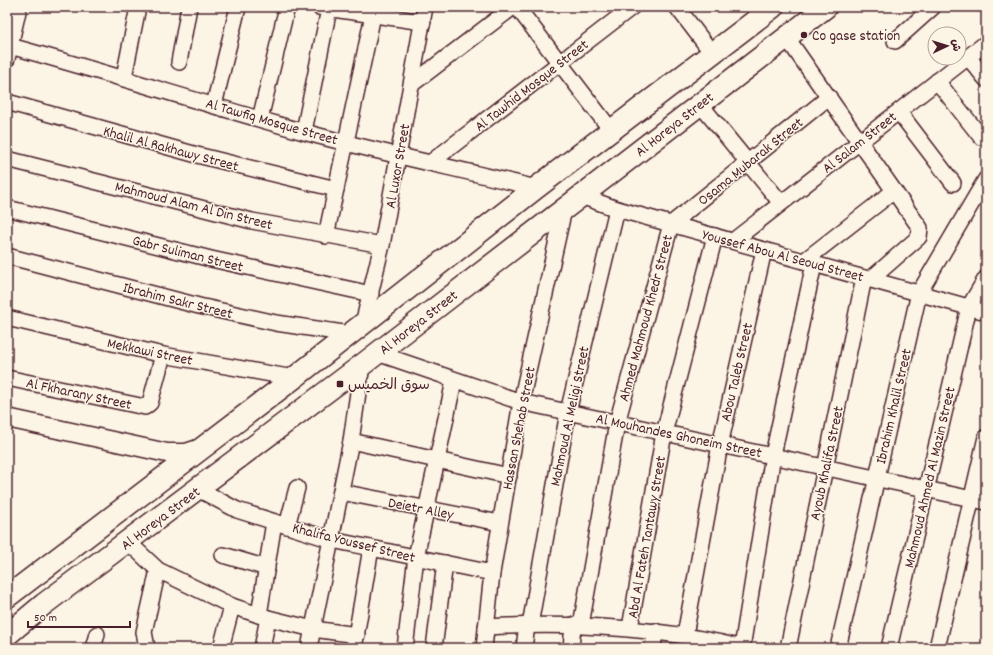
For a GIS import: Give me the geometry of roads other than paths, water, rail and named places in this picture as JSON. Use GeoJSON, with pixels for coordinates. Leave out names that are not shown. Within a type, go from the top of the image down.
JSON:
{"type":"FeatureCollection","features":[{"type":"Feature","properties":{"kind":"main road","name":"Al Horeya Street"},"geometry":{"type":"LineString","coordinates":[[7,597],[294,378],[536,188],[773,7]]}},
{"type":"Feature","properties":{"kind":"main road","name":"Al Horeya Street"},"geometry":{"type":"LineString","coordinates":[[7,635],[44,604],[198,490],[370,359],[826,7]]}},
{"type":"Feature","properties":{"kind":"main road"},"geometry":{"type":"LineString","coordinates":[[7,630],[44,604]]}},
{"type":"Feature","properties":{"kind":"street"},"geometry":{"type":"LineString","coordinates":[[7,11],[8,7]]}},
{"type":"Feature","properties":{"kind":"street"},"geometry":{"type":"LineString","coordinates":[[8,53],[19,7]]}},
{"type":"Feature","properties":{"kind":"street"},"geometry":{"type":"LineString","coordinates":[[124,77],[138,7]]}},
{"type":"Feature","properties":{"kind":"street"},"geometry":{"type":"LineString","coordinates":[[179,62],[189,7]]}},
{"type":"Feature","properties":{"kind":"street"},"geometry":{"type":"LineString","coordinates":[[214,105],[238,7]]}},
{"type":"Feature","properties":{"kind":"street"},"geometry":{"type":"LineString","coordinates":[[260,119],[287,7]]}},
{"type":"Feature","properties":{"kind":"street","name":"Al Luxor Street"},"geometry":{"type":"LineString","coordinates":[[356,329],[371,294],[382,245],[400,157],[425,7]]}},
{"type":"Feature","properties":{"kind":"street"},"geometry":{"type":"LineString","coordinates":[[412,84],[513,7]]}},
{"type":"Feature","properties":{"kind":"street"},"geometry":{"type":"LineString","coordinates":[[517,7],[611,130]]}},
{"type":"Feature","properties":{"kind":"street","name":"Al Tawhid Mosque Street"},"geometry":{"type":"LineString","coordinates":[[430,163],[632,7]]}},
{"type":"Feature","properties":{"kind":"street"},"geometry":{"type":"LineString","coordinates":[[677,7],[712,53]]}},
{"type":"Feature","properties":{"kind":"street"},"geometry":{"type":"LineString","coordinates":[[895,41],[933,7]]}},
{"type":"Feature","properties":{"kind":"street"},"geometry":{"type":"LineString","coordinates":[[304,132],[324,8],[422,22]]}},
{"type":"Feature","properties":{"kind":"street"},"geometry":{"type":"LineString","coordinates":[[326,236],[373,15]]}},
{"type":"Feature","properties":{"kind":"street"},"geometry":{"type":"LineString","coordinates":[[786,38],[918,224],[921,233],[919,237],[867,279]]}},
{"type":"Feature","properties":{"kind":"street","name":"Al Salam Street"},"geometry":{"type":"LineString","coordinates":[[733,241],[986,43]]}},
{"type":"Feature","properties":{"kind":"street","name":"Al Tawfiq Mosque Street"},"geometry":{"type":"LineString","coordinates":[[8,53],[124,77],[304,132],[400,157],[536,188]]}},
{"type":"Feature","properties":{"kind":"street"},"geometry":{"type":"LineString","coordinates":[[968,57],[986,79]]}},
{"type":"Feature","properties":{"kind":"street"},"geometry":{"type":"LineString","coordinates":[[937,81],[981,137]]}},
{"type":"Feature","properties":{"kind":"street","name":"Osama Mubarak Street"},"geometry":{"type":"LineString","coordinates":[[671,224],[829,97]]}},
{"type":"Feature","properties":{"kind":"street","name":"Khalil Al Rakhawy Street"},"geometry":{"type":"LineString","coordinates":[[7,102],[182,151],[336,188]]}},
{"type":"Feature","properties":{"kind":"street"},"geometry":{"type":"LineString","coordinates":[[700,104],[781,203]]}},
{"type":"Feature","properties":{"kind":"street"},"geometry":{"type":"LineString","coordinates":[[899,112],[953,184]]}},
{"type":"Feature","properties":{"kind":"street","name":"Mahmoud Alam Al Din Street"},"geometry":{"type":"LineString","coordinates":[[7,159],[252,221],[326,236],[382,245]]}},
{"type":"Feature","properties":{"kind":"street","name":"Ibrahim Khalil Street"},"geometry":{"type":"LineString","coordinates":[[838,648],[919,293],[986,179]]}},
{"type":"Feature","properties":{"kind":"street"},"geometry":{"type":"LineString","coordinates":[[486,627],[577,625],[630,628],[685,635],[720,645],[743,648],[773,455],[809,262],[894,191]]}},
{"type":"Feature","properties":{"kind":"street","name":"Youssef Abou Al Seoud Street"},"geometry":{"type":"LineString","coordinates":[[581,196],[617,209],[986,312]]}},
{"type":"Feature","properties":{"kind":"street","name":"Gabr Suliman Street"},"geometry":{"type":"LineString","coordinates":[[7,208],[211,259],[371,294]]}},
{"type":"Feature","properties":{"kind":"street","name":"Hassan Shehab Street"},"geometry":{"type":"LineString","coordinates":[[484,648],[492,573],[522,402],[564,209]]}},
{"type":"Feature","properties":{"kind":"street","name":"Mahmoud Al Meligi Street"},"geometry":{"type":"LineString","coordinates":[[524,648],[568,412],[617,209]]}},
{"type":"Feature","properties":{"kind":"street","name":"Ahmed Mahmoud Khedr Street"},"geometry":{"type":"LineString","coordinates":[[571,648],[577,625],[617,423],[671,224]]}},
{"type":"Feature","properties":{"kind":"street","name":"Abd Al Fateh Tantawy Street"},"geometry":{"type":"LineString","coordinates":[[630,628],[664,433],[715,236]]}},
{"type":"Feature","properties":{"kind":"street","name":"Abou Taleb Street"},"geometry":{"type":"LineString","coordinates":[[685,635],[720,445],[764,250]]}},
{"type":"Feature","properties":{"kind":"street","name":"Ibrahim Sakr Street"},"geometry":{"type":"LineString","coordinates":[[7,256],[199,306],[276,323],[356,329]]}},
{"type":"Feature","properties":{"kind":"street","name":"Mahmoud Ahmed Al Mazin Street"},"geometry":{"type":"LineString","coordinates":[[889,648],[969,307],[986,278]]}},
{"type":"Feature","properties":{"kind":"street","name":"Ayoub Khalifa Street"},"geometry":{"type":"LineString","coordinates":[[788,648],[825,467],[867,279]]}},
{"type":"Feature","properties":{"kind":"street","name":"Mekkawi Street"},"geometry":{"type":"LineString","coordinates":[[7,318],[164,355],[294,378]]}},
{"type":"Feature","properties":{"kind":"street","name":"Al Fkharany Street"},"geometry":{"type":"LineString","coordinates":[[7,378],[145,407],[150,402],[164,355]]}},
{"type":"Feature","properties":{"kind":"street"},"geometry":{"type":"LineString","coordinates":[[309,648],[351,441],[370,359]]}},
{"type":"Feature","properties":{"kind":"street","name":"Al Mouhandes Ghoneim Street"},"geometry":{"type":"LineString","coordinates":[[370,359],[454,381],[522,402],[979,500]]}},
{"type":"Feature","properties":{"kind":"street"},"geometry":{"type":"LineString","coordinates":[[405,648],[416,557],[454,381]]}},
{"type":"Feature","properties":{"kind":"street"},"geometry":{"type":"LineString","coordinates":[[7,418],[167,453],[186,453],[204,447]]}},
{"type":"Feature","properties":{"kind":"street"},"geometry":{"type":"LineString","coordinates":[[937,648],[979,500],[986,437]]}},
{"type":"Feature","properties":{"kind":"street"},"geometry":{"type":"LineString","coordinates":[[351,441],[509,476]]}},
{"type":"Feature","properties":{"kind":"street"},"geometry":{"type":"LineString","coordinates":[[262,648],[267,568],[281,524],[297,488]]}},
{"type":"Feature","properties":{"kind":"street","name":"Khalifa Youssef Street"},"geometry":{"type":"LineString","coordinates":[[198,490],[237,510],[332,540],[492,573]]}},
{"type":"Feature","properties":{"kind":"street","name":"Deietr Alley"},"geometry":{"type":"LineString","coordinates":[[341,492],[500,523]]}},
{"type":"Feature","properties":{"kind":"street"},"geometry":{"type":"LineString","coordinates":[[128,542],[158,570],[232,606],[264,617],[355,641],[371,548]]}},
{"type":"Feature","properties":{"kind":"street"},"geometry":{"type":"LineString","coordinates":[[223,555],[267,568]]}},
{"type":"Feature","properties":{"kind":"street"},"geometry":{"type":"LineString","coordinates":[[434,648],[445,563]]}},
{"type":"Feature","properties":{"kind":"street"},"geometry":{"type":"LineString","coordinates":[[147,648],[144,632],[158,570]]}},
{"type":"Feature","properties":{"kind":"street"},"geometry":{"type":"LineString","coordinates":[[221,648],[232,606]]}},
{"type":"Feature","properties":{"kind":"street"},"geometry":{"type":"LineString","coordinates":[[653,648],[654,631]]}},
{"type":"Feature","properties":{"kind":"place","name":"Co gase station"},"geometry":{"type":"Point","coordinates":[804,35]}},
{"type":"Feature","properties":{"kind":"place","name":"سوق الخميس"},"geometry":{"type":"Point","coordinates":[340,384]}}]}
